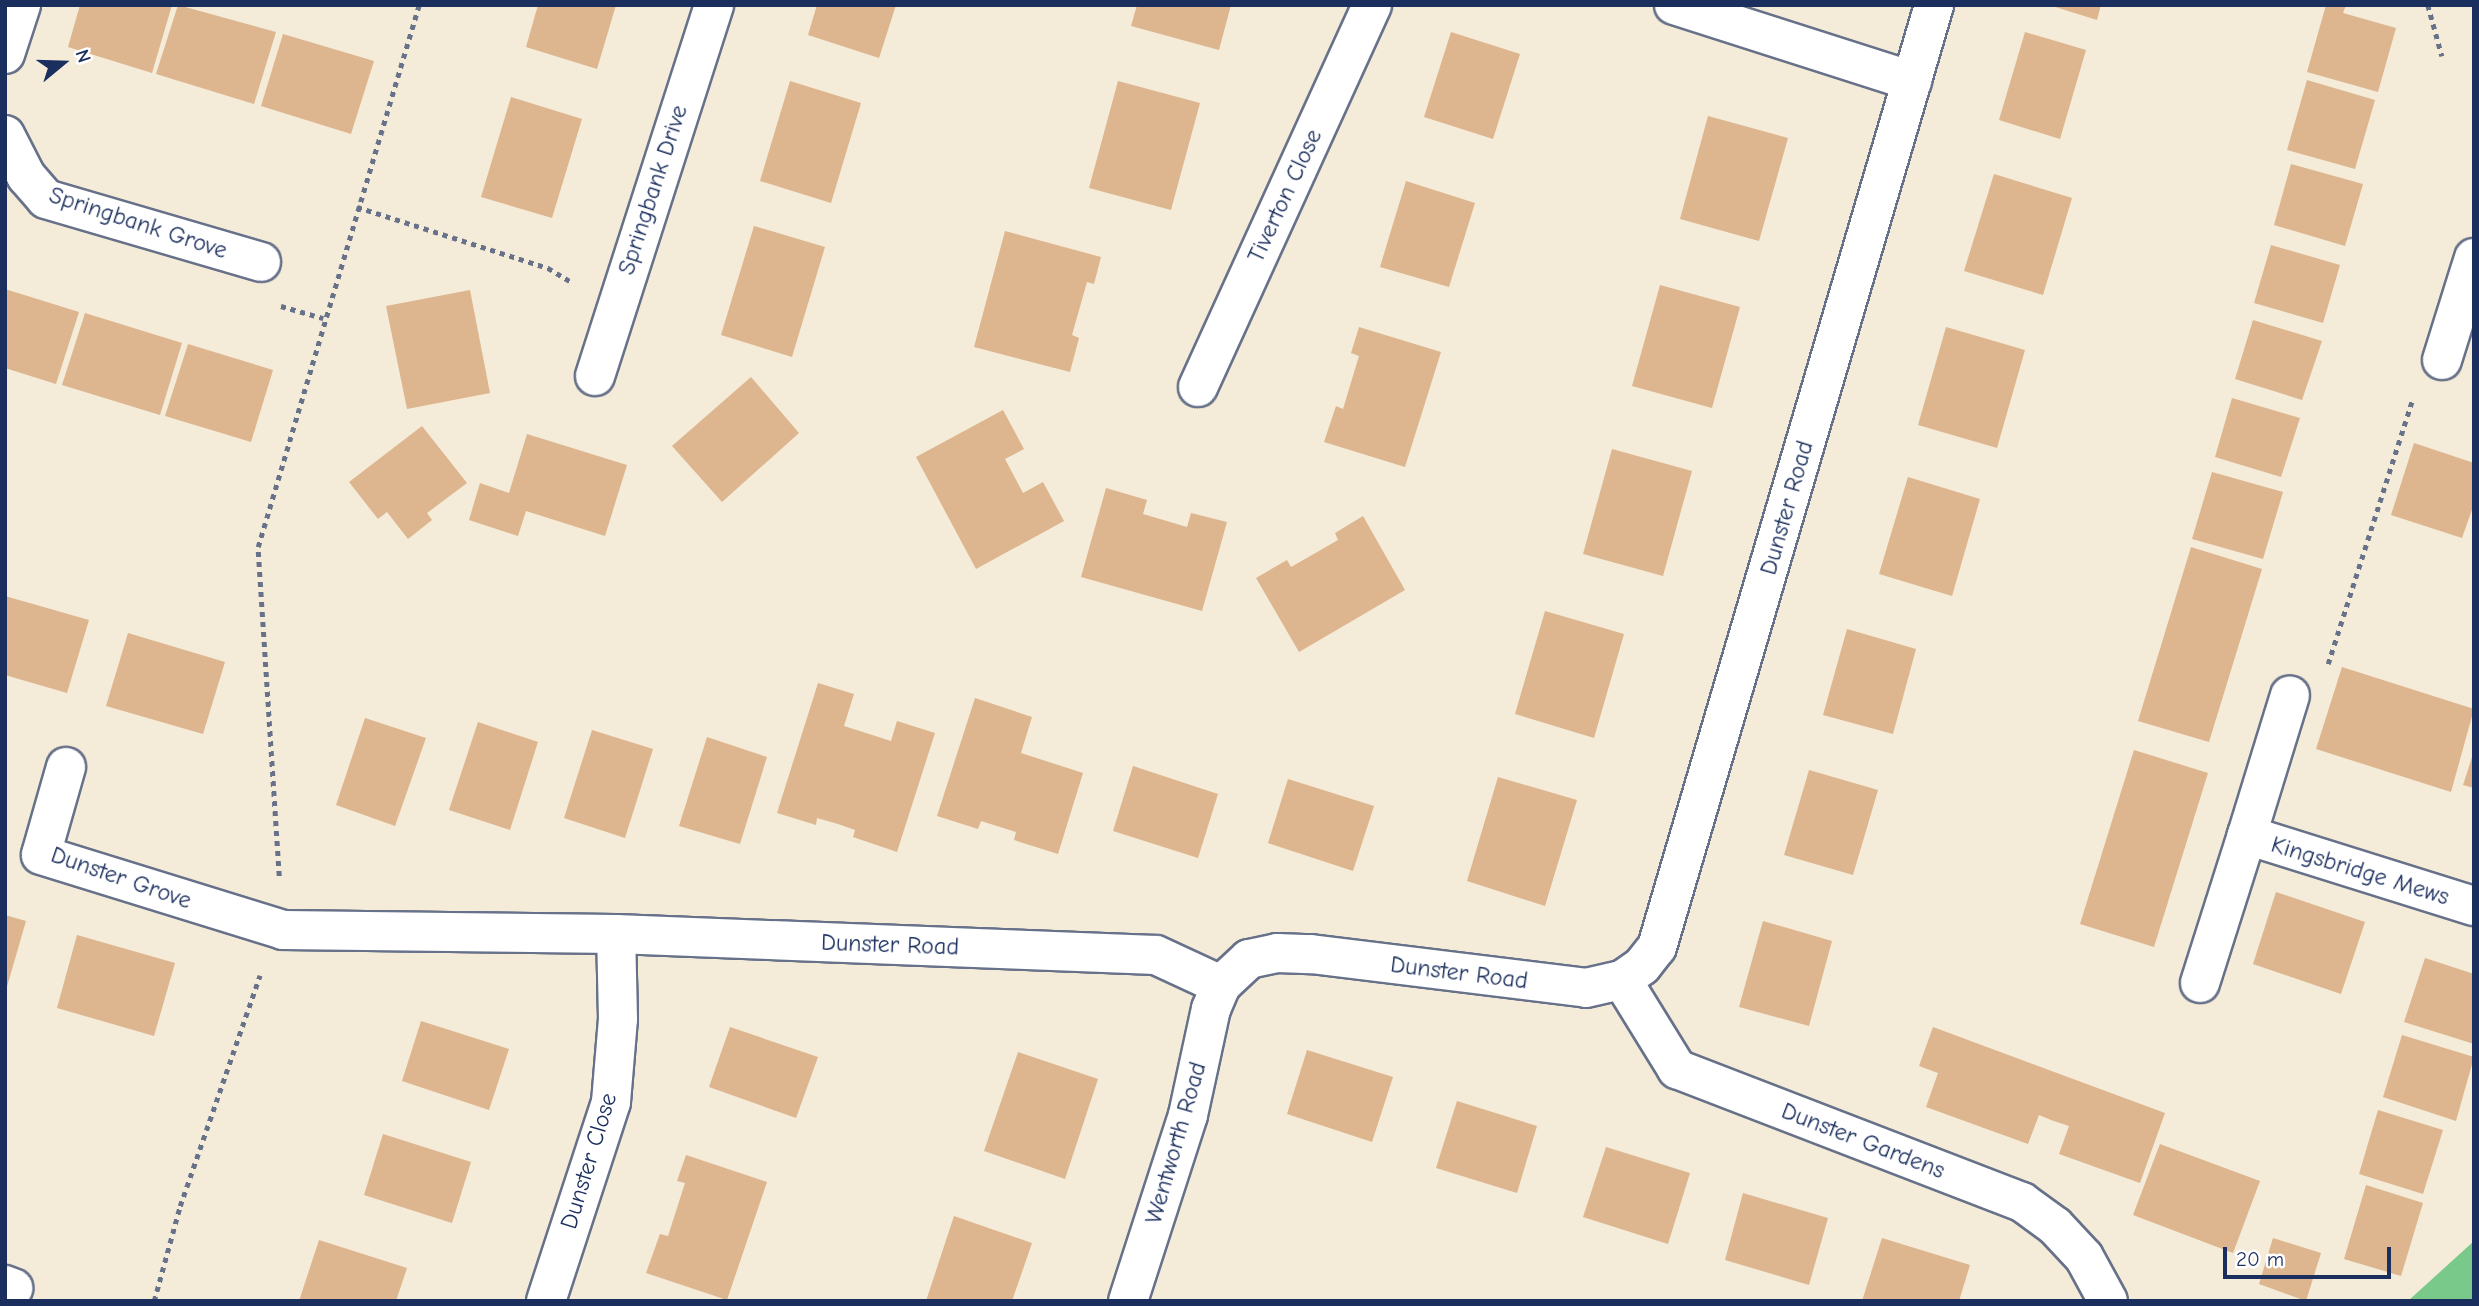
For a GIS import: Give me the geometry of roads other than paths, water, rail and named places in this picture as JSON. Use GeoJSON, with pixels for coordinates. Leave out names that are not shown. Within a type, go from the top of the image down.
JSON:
{"type":"FeatureCollection","features":[{"type":"Feature","properties":{"kind":"street"},"geometry":{"type":"LineString","coordinates":[[5,54],[21,5]]}},
{"type":"Feature","properties":{"kind":"street","name":"Springbank Drive"},"geometry":{"type":"LineString","coordinates":[[595,376],[714,5]]}},
{"type":"Feature","properties":{"kind":"street","name":"Tiverton Close"},"geometry":{"type":"LineString","coordinates":[[1198,387],[1372,5]]}},
{"type":"Feature","properties":{"kind":"street"},"geometry":{"type":"LineString","coordinates":[[1674,5],[1912,81]]}},
{"type":"Feature","properties":{"kind":"street","name":"Dunster Road"},"geometry":{"type":"LineString","coordinates":[[279,929],[616,934],[1156,955],[1221,985],[1248,959],[1277,953],[1587,988],[1622,980],[1642,966],[1657,947],[1665,925],[1934,5]]}},
{"type":"Feature","properties":{"kind":"street","name":"Springbank Grove"},"geometry":{"type":"LineString","coordinates":[[5,135],[21,168],[46,199],[261,262]]}},
{"type":"Feature","properties":{"kind":"street"},"geometry":{"type":"LineString","coordinates":[[2442,359],[2474,258]]}},
{"type":"Feature","properties":{"kind":"street","name":"Kingsbridge Mews"},"geometry":{"type":"LineString","coordinates":[[2200,983],[2290,695]]}},
{"type":"Feature","properties":{"kind":"street","name":"Dunster Grove"},"geometry":{"type":"LineString","coordinates":[[66,767],[41,855],[279,929]]}},
{"type":"Feature","properties":{"kind":"street","name":"Kingsbridge Mews"},"geometry":{"type":"LineString","coordinates":[[2247,835],[2474,906]]}},
{"type":"Feature","properties":{"kind":"street","name":"Dunster Close"},"geometry":{"type":"LineString","coordinates":[[546,1301],[611,1102],[618,1019],[616,934]]}},
{"type":"Feature","properties":{"kind":"street","name":"Dunster Gardens"},"geometry":{"type":"LineString","coordinates":[[1622,980],[1677,1069],[2022,1202],[2055,1226],[2084,1257],[2108,1301]]}},
{"type":"Feature","properties":{"kind":"street","name":"Wentworth Road"},"geometry":{"type":"LineString","coordinates":[[1128,1301],[1188,1115],[1221,985]]}}]}
